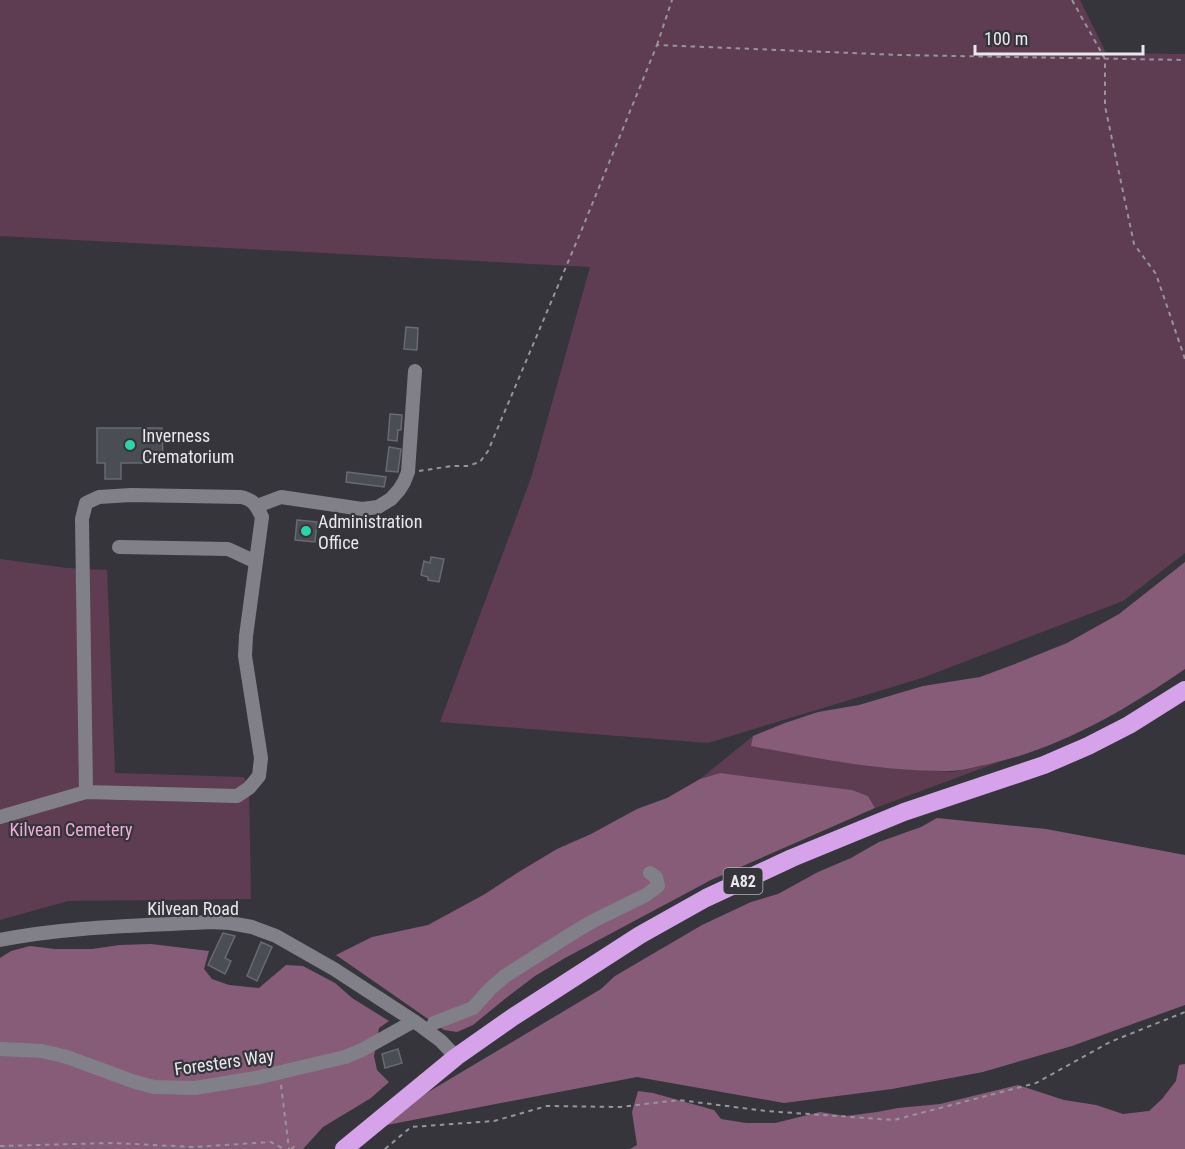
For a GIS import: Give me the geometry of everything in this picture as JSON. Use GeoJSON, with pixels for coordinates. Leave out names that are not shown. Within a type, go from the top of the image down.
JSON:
{"type":"FeatureCollection","features":[{"type":"Feature","properties":{"kind":"highway","name":"A82"},"geometry":{"type":"LineString","coordinates":[[344,1149],[456,1057],[513,1017],[613,953],[706,898],[792,858],[904,812],[1044,765],[1088,746],[1129,725],[1185,690]]}},
{"type":"Feature","properties":{"kind":"street"},"geometry":{"type":"LineString","coordinates":[[257,506],[281,497],[362,509],[378,507],[391,499],[399,490],[408,472],[415,371]]}},
{"type":"Feature","properties":{"kind":"street"},"geometry":{"type":"LineString","coordinates":[[0,817],[86,792],[237,796],[249,789],[259,776],[261,758],[245,656],[261,517],[257,506],[249,499],[131,495],[99,496],[86,503],[82,519],[86,792]]}},
{"type":"Feature","properties":{"kind":"street"},"geometry":{"type":"LineString","coordinates":[[119,547],[228,549],[256,562]]}},
{"type":"Feature","properties":{"kind":"street"},"geometry":{"type":"LineString","coordinates":[[434,1023],[473,1008],[505,976],[593,921],[646,895],[658,886],[656,878],[650,873]]}},
{"type":"Feature","properties":{"kind":"street","name":"Kilvean Road"},"geometry":{"type":"LineString","coordinates":[[0,940],[46,932],[93,928],[212,922],[252,927],[276,936],[334,969],[414,1021],[441,1041],[456,1057]]}},
{"type":"Feature","properties":{"kind":"street","name":"Foresters Way"},"geometry":{"type":"LineString","coordinates":[[0,1049],[50,1053],[154,1087],[195,1088],[280,1073],[345,1057],[414,1021]]}},
{"type":"Feature","properties":{"kind":"path"},"geometry":{"type":"LineString","coordinates":[[408,472],[452,465],[467,466],[480,462],[488,451],[582,229],[657,45],[672,0]]}},
{"type":"Feature","properties":{"kind":"path"},"geometry":{"type":"LineString","coordinates":[[1072,0],[1104,59],[1105,106],[1134,244],[1156,274],[1185,359]]}},
{"type":"Feature","properties":{"kind":"path"},"geometry":{"type":"LineString","coordinates":[[657,45],[900,55],[1185,60]]}},
{"type":"Feature","properties":{"kind":"path"},"geometry":{"type":"LineString","coordinates":[[385,1149],[411,1127],[494,1121],[547,1106],[620,1107],[679,1100],[766,1112],[894,1120],[1036,1083],[1110,1042],[1185,1012]]}},
{"type":"Feature","properties":{"kind":"path"},"geometry":{"type":"LineString","coordinates":[[280,1073],[290,1149],[295,1146]]}},
{"type":"Feature","properties":{"kind":"path"},"geometry":{"type":"LineString","coordinates":[[0,1146],[114,1143],[194,1147],[271,1142],[284,1149]]}},
{"type":"Feature","properties":{"kind":"green space"},"geometry":{"type":"Polygon","coordinates":[[[0,0],[1080,0],[1106,53],[1185,54],[1185,553],[1123,601],[922,678],[708,743],[440,722],[531,478],[590,267],[0,236],[0,0]]]}},
{"type":"Feature","properties":{"kind":"green space","name":"Kilvean Cemetery"},"geometry":{"type":"Polygon","coordinates":[[[0,559],[67,568],[107,570],[115,773],[244,777],[249,789],[251,899],[68,901],[0,920],[0,559]]]}},
{"type":"Feature","properties":{"kind":"green space"},"geometry":{"type":"Polygon","coordinates":[[[753,736],[752,746],[875,767],[952,772],[999,762],[875,808],[868,796],[852,790],[720,773],[700,779],[753,736]]]}},
{"type":"Feature","properties":{"kind":"shaded area"},"geometry":{"type":"Polygon","coordinates":[[[1185,562],[1185,669],[1114,714],[1065,739],[1012,758],[950,771],[875,767],[751,746],[753,736],[818,712],[859,705],[923,686],[980,677],[1067,643],[1119,614],[1185,562]]]}},
{"type":"Feature","properties":{"kind":"shaded area"},"geometry":{"type":"Polygon","coordinates":[[[720,773],[852,790],[868,796],[875,808],[711,880],[565,958],[535,976],[473,1025],[457,1032],[444,1030],[336,955],[372,937],[428,925],[485,894],[557,849],[637,809],[667,798],[700,779],[720,773]]]}},
{"type":"Feature","properties":{"kind":"shaded area"},"geometry":{"type":"Polygon","coordinates":[[[937,818],[1046,829],[1185,855],[1185,1005],[1072,1046],[983,1072],[892,1089],[784,1103],[637,1077],[366,1129],[601,989],[615,976],[702,925],[751,902],[778,894],[879,842],[921,827],[937,818]]]}},
{"type":"Feature","properties":{"kind":"shaded area"},"geometry":{"type":"Polygon","coordinates":[[[151,944],[209,951],[204,969],[212,979],[229,985],[259,988],[286,965],[303,966],[335,983],[352,998],[389,1021],[379,1028],[374,1056],[377,1070],[389,1082],[371,1098],[323,1127],[303,1149],[0,1149],[0,958],[11,951],[30,946],[92,949],[151,944]]]}},
{"type":"Feature","properties":{"kind":"shaded area"},"geometry":{"type":"Polygon","coordinates":[[[1185,1064],[1185,1149],[630,1149],[637,1145],[632,1112],[638,1091],[714,1110],[721,1119],[746,1123],[775,1123],[820,1112],[846,1116],[940,1104],[1018,1085],[1064,1100],[1096,1105],[1123,1114],[1149,1111],[1176,1081],[1179,1065],[1185,1064]]]}},
{"type":"Feature","properties":{"kind":"building"},"geometry":{"type":"Polygon","coordinates":[[[406,327],[418,328],[417,350],[404,349],[406,327]]]}},
{"type":"Feature","properties":{"kind":"building"},"geometry":{"type":"Polygon","coordinates":[[[390,414],[402,415],[401,430],[398,430],[397,441],[388,440],[390,414]]]}},
{"type":"Feature","properties":{"kind":"building","name":"Inverness Crematorium"},"geometry":{"type":"Polygon","coordinates":[[[97,428],[162,428],[163,463],[121,463],[121,479],[105,479],[105,463],[97,463],[97,428]]]}},
{"type":"Feature","properties":{"kind":"building"},"geometry":{"type":"Polygon","coordinates":[[[389,447],[401,449],[398,472],[386,471],[389,447]]]}},
{"type":"Feature","properties":{"kind":"building"},"geometry":{"type":"Polygon","coordinates":[[[347,472],[386,477],[384,487],[346,482],[347,472]]]}},
{"type":"Feature","properties":{"kind":"building","name":"Administration Office"},"geometry":{"type":"Polygon","coordinates":[[[297,520],[317,522],[315,542],[295,540],[297,520]]]}},
{"type":"Feature","properties":{"kind":"building"},"geometry":{"type":"Polygon","coordinates":[[[431,557],[444,559],[439,582],[428,580],[428,577],[421,575],[424,561],[430,563],[431,557]]]}},
{"type":"Feature","properties":{"kind":"building"},"geometry":{"type":"Polygon","coordinates":[[[223,933],[235,936],[225,958],[231,961],[225,974],[208,965],[223,933]]]}},
{"type":"Feature","properties":{"kind":"building"},"geometry":{"type":"Polygon","coordinates":[[[261,942],[272,947],[257,981],[247,976],[261,942]]]}},
{"type":"Feature","properties":{"kind":"building"},"geometry":{"type":"Polygon","coordinates":[[[398,1049],[402,1063],[385,1068],[382,1054],[398,1049]]]}},
{"type":"Feature","properties":{"kind":"place","name":"Inverness Crematorium"},"geometry":{"type":"Point","coordinates":[130,445]}},
{"type":"Feature","properties":{"kind":"place","name":"Administration Office"},"geometry":{"type":"Point","coordinates":[306,531]}}]}
